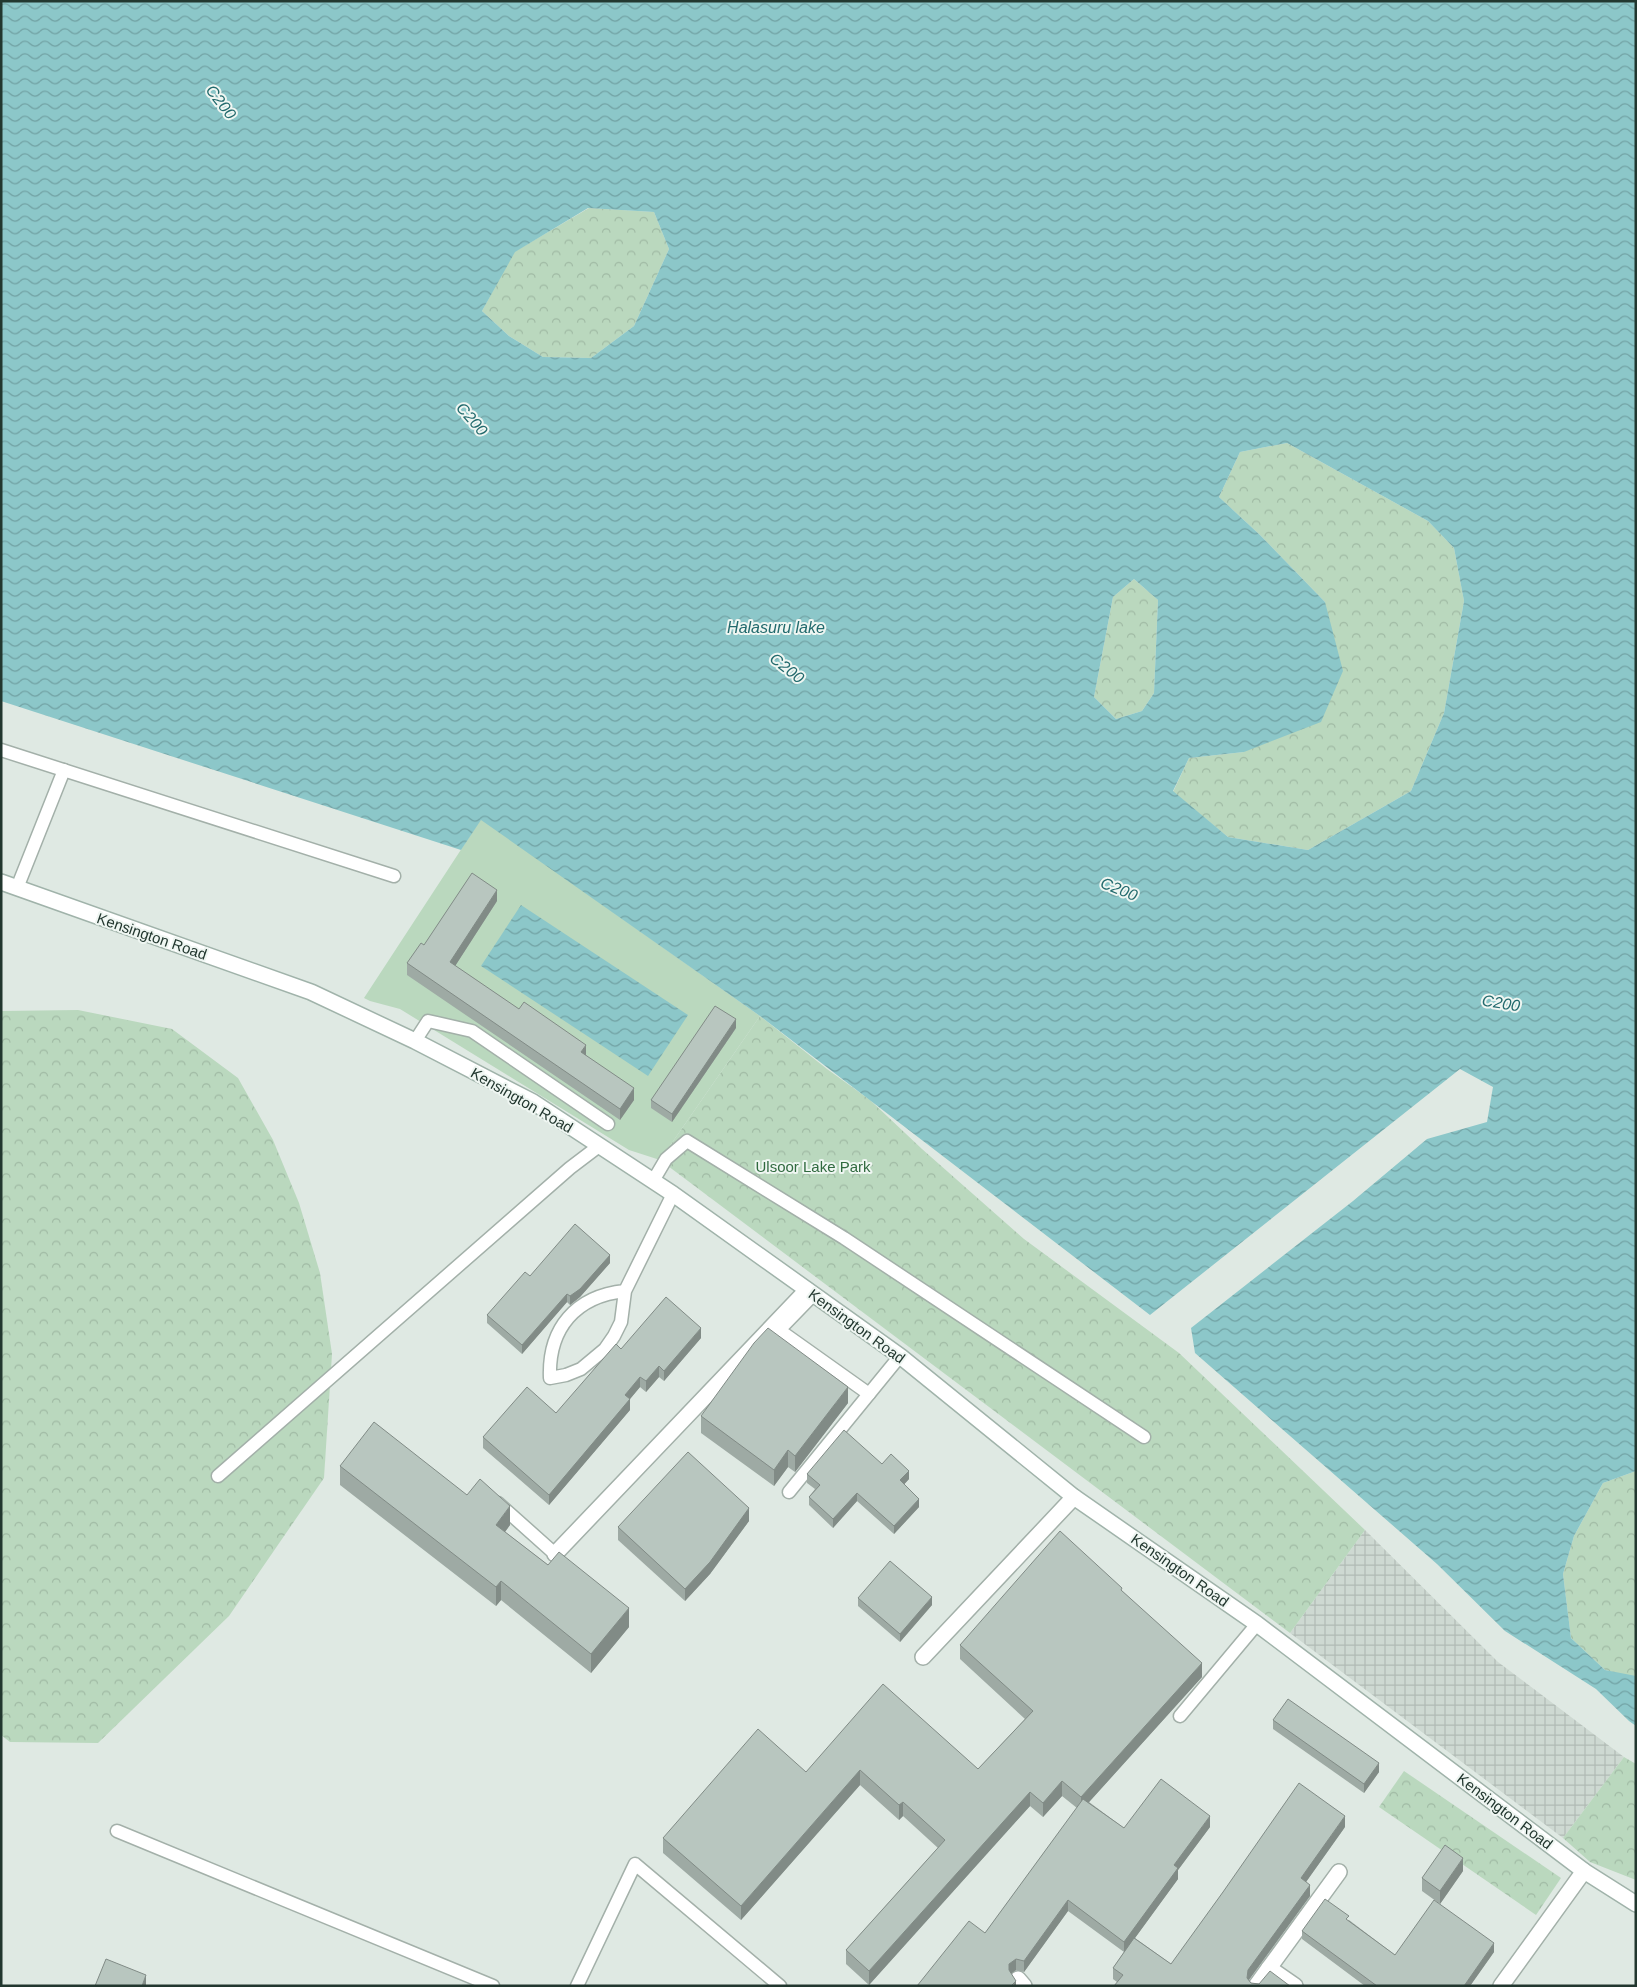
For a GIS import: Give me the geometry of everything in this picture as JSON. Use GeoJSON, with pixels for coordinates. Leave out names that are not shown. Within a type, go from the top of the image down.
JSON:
{"type":"FeatureCollection","features":[{"type":"Feature","properties":{"kind":"main road","name":"Kensington Road"},"geometry":{"type":"LineString","coordinates":[[1,882],[312,992],[415,1041],[533,1102],[673,1194],[900,1356],[1074,1497],[1257,1624],[1584,1871],[1636,1904]]}},
{"type":"Feature","properties":{"kind":"main road"},"geometry":{"type":"LineString","coordinates":[[555,1554],[810,1292]]}},
{"type":"Feature","properties":{"kind":"main road"},"geometry":{"type":"LineString","coordinates":[[923,1657],[1074,1497]]}},
{"type":"Feature","properties":{"kind":"main road"},"geometry":{"type":"LineString","coordinates":[[1501,1986],[1584,1871]]}},
{"type":"Feature","properties":{"kind":"main road"},"geometry":{"type":"LineString","coordinates":[[1256,1986],[1339,1872]]}},
{"type":"Feature","properties":{"kind":"main road"},"geometry":{"type":"LineString","coordinates":[[1269,1968],[1295,1986]]}},
{"type":"Feature","properties":{"kind":"lane"},"geometry":{"type":"LineString","coordinates":[[1,750],[394,876]]}},
{"type":"Feature","properties":{"kind":"lane"},"geometry":{"type":"LineString","coordinates":[[17,888],[64,770]]}},
{"type":"Feature","properties":{"kind":"lane"},"geometry":{"type":"LineString","coordinates":[[415,1041],[428,1021],[472,1031],[608,1124]]}},
{"type":"Feature","properties":{"kind":"lane"},"geometry":{"type":"LineString","coordinates":[[653,1181],[666,1159],[686,1141],[844,1238],[1144,1436]]}},
{"type":"Feature","properties":{"kind":"lane"},"geometry":{"type":"LineString","coordinates":[[218,1476],[570,1168],[599,1146]]}},
{"type":"Feature","properties":{"kind":"lane"},"geometry":{"type":"LineString","coordinates":[[625,1290],[596,1297],[572,1313],[556,1337],[550,1364],[550,1378],[566,1375],[581,1369],[605,1349],[621,1322],[625,1290],[673,1194]]}},
{"type":"Feature","properties":{"kind":"lane"},"geometry":{"type":"LineString","coordinates":[[810,1292],[779,1330],[869,1394]]}},
{"type":"Feature","properties":{"kind":"lane"},"geometry":{"type":"LineString","coordinates":[[789,1492],[900,1356]]}},
{"type":"Feature","properties":{"kind":"lane"},"geometry":{"type":"LineString","coordinates":[[487,1493],[555,1554]]}},
{"type":"Feature","properties":{"kind":"lane"},"geometry":{"type":"LineString","coordinates":[[1180,1716],[1257,1624]]}},
{"type":"Feature","properties":{"kind":"lane"},"geometry":{"type":"LineString","coordinates":[[117,1831],[493,1986]]}},
{"type":"Feature","properties":{"kind":"lane"},"geometry":{"type":"LineString","coordinates":[[577,1986],[635,1864],[780,1986]]}},
{"type":"Feature","properties":{"kind":"shaded area"},"geometry":{"type":"Polygon","coordinates":[[[1365,1530],[1498,1662],[1624,1757],[1563,1838],[1290,1633],[1365,1530]]]}},
{"type":"Feature","properties":{"kind":"green space"},"geometry":{"type":"Polygon","coordinates":[[[589,208],[654,212],[669,249],[634,326],[591,358],[543,357],[509,336],[482,311],[514,252],[589,208]]]}},
{"type":"Feature","properties":{"kind":"green space"},"geometry":{"type":"Polygon","coordinates":[[[1287,443],[1428,521],[1454,548],[1464,601],[1444,713],[1411,791],[1308,850],[1228,837],[1173,792],[1189,758],[1244,752],[1325,602],[1260,535],[1219,497],[1240,452],[1287,443]]]}},
{"type":"Feature","properties":{"kind":"green space"},"geometry":{"type":"Polygon","coordinates":[[[1134,579],[1158,600],[1154,693],[1142,711],[1116,719],[1094,697],[1113,597],[1134,579]]]}},
{"type":"Feature","properties":{"kind":"green space"},"geometry":{"type":"Polygon","coordinates":[[[481,819],[760,1016],[660,1160],[629,1150],[400,1009],[364,998],[481,819]]]}},
{"type":"Feature","properties":{"kind":"green space"},"geometry":{"type":"Polygon","coordinates":[[[78,1010],[172,1029],[238,1078],[273,1140],[299,1203],[320,1273],[332,1354],[324,1478],[229,1616],[98,1743],[10,1742],[1,1735],[1,1011],[78,1010]]]}},
{"type":"Feature","properties":{"kind":"green space","name":"Ulsoor Lake Park"},"geometry":{"type":"Polygon","coordinates":[[[760,1016],[870,1100],[922,1149],[1024,1239],[1179,1353],[1365,1530],[1290,1633],[660,1160],[760,1016]]]}},
{"type":"Feature","properties":{"kind":"green space"},"geometry":{"type":"Polygon","coordinates":[[[1636,1471],[1636,1676],[1633,1677],[1605,1670],[1571,1638],[1563,1574],[1574,1536],[1603,1483],[1636,1471]]]}},
{"type":"Feature","properties":{"kind":"green space"},"geometry":{"type":"Polygon","coordinates":[[[1624,1757],[1636,1764],[1636,1880],[1590,1862],[1563,1838],[1624,1757]]]}},
{"type":"Feature","properties":{"kind":"green space"},"geometry":{"type":"Polygon","coordinates":[[[1404,1771],[1561,1878],[1536,1915],[1379,1807],[1404,1771]]]}},
{"type":"Feature","properties":{"kind":"water","name":"Halasuru lake"},"geometry":{"type":"Polygon","coordinates":[[[1,1],[1636,1],[1636,1471],[1603,1483],[1574,1536],[1563,1574],[1571,1638],[1605,1670],[1636,1676],[1636,1726],[1596,1689],[1505,1631],[1437,1564],[1195,1353],[1191,1328],[1353,1201],[1427,1139],[1487,1122],[1493,1087],[1460,1069],[1150,1315],[760,1016],[481,820],[461,850],[1,701],[1,1]],[[588,208],[515,252],[482,311],[509,336],[543,357],[591,358],[634,326],[669,249],[654,212],[588,208]],[[1287,443],[1240,452],[1219,497],[1260,535],[1325,602],[1343,671],[1321,722],[1244,752],[1189,758],[1173,791],[1228,837],[1308,850],[1411,791],[1444,713],[1464,601],[1454,548],[1428,521],[1287,443]],[[1134,579],[1113,597],[1094,697],[1116,719],[1142,711],[1154,693],[1158,600],[1134,579]]]}},
{"type":"Feature","properties":{"kind":"water"},"geometry":{"type":"Polygon","coordinates":[[[521,905],[688,1015],[648,1076],[481,966],[521,905]]]}},
{"type":"Feature","properties":{"kind":"building"},"geometry":{"type":"Polygon","coordinates":[[[472,873],[497,890],[450,962],[519,1009],[524,1002],[586,1045],[581,1052],[634,1088],[620,1109],[407,963],[421,943],[424,945],[472,873]]]}},
{"type":"Feature","properties":{"kind":"building"},"geometry":{"type":"Polygon","coordinates":[[[715,1006],[736,1019],[672,1114],[651,1100],[715,1006]]]}},
{"type":"Feature","properties":{"kind":"building"},"geometry":{"type":"Polygon","coordinates":[[[575,1224],[610,1255],[580,1289],[570,1296],[567,1294],[522,1345],[487,1315],[525,1272],[530,1276],[575,1224]]]}},
{"type":"Feature","properties":{"kind":"building"},"geometry":{"type":"Polygon","coordinates":[[[666,1297],[701,1328],[664,1371],[659,1366],[646,1381],[640,1377],[625,1395],[630,1399],[549,1495],[483,1437],[527,1387],[556,1413],[616,1344],[621,1349],[666,1297]]]}},
{"type":"Feature","properties":{"kind":"building"},"geometry":{"type":"Polygon","coordinates":[[[768,1328],[848,1387],[795,1456],[788,1450],[774,1470],[701,1416],[754,1343],[768,1328]]]}},
{"type":"Feature","properties":{"kind":"building"},"geometry":{"type":"Polygon","coordinates":[[[374,1422],[467,1495],[480,1479],[510,1506],[496,1525],[548,1565],[559,1552],[629,1608],[591,1654],[501,1581],[496,1587],[340,1466],[374,1422]]]}},
{"type":"Feature","properties":{"kind":"building"},"geometry":{"type":"Polygon","coordinates":[[[844,1430],[882,1464],[891,1454],[909,1471],[900,1480],[919,1499],[894,1526],[857,1493],[833,1519],[809,1497],[820,1485],[807,1474],[844,1430]]]}},
{"type":"Feature","properties":{"kind":"building"},"geometry":{"type":"Polygon","coordinates":[[[688,1452],[749,1508],[710,1562],[685,1589],[618,1527],[688,1452]]]}},
{"type":"Feature","properties":{"kind":"building"},"geometry":{"type":"Polygon","coordinates":[[[1060,1531],[1122,1588],[1121,1590],[1202,1663],[1081,1797],[1062,1781],[1043,1803],[1030,1792],[869,1971],[846,1950],[945,1840],[903,1802],[899,1805],[860,1770],[741,1906],[663,1838],[758,1729],[806,1772],[883,1684],[978,1769],[1033,1711],[960,1645],[1060,1531]]]}},
{"type":"Feature","properties":{"kind":"building"},"geometry":{"type":"Polygon","coordinates":[[[890,1561],[932,1597],[900,1634],[858,1598],[890,1561]]]}},
{"type":"Feature","properties":{"kind":"building"},"geometry":{"type":"Polygon","coordinates":[[[1288,1699],[1379,1763],[1364,1784],[1273,1720],[1288,1699]]]}},
{"type":"Feature","properties":{"kind":"building"},"geometry":{"type":"Polygon","coordinates":[[[1161,1779],[1210,1816],[1174,1865],[1178,1868],[1124,1942],[1068,1900],[1024,1961],[1016,1959],[1009,1964],[1009,1970],[1016,1981],[1013,1986],[917,1986],[969,1921],[985,1933],[1083,1799],[1124,1828],[1161,1779]]]}},
{"type":"Feature","properties":{"kind":"building"},"geometry":{"type":"Polygon","coordinates":[[[1299,1783],[1345,1816],[1301,1878],[1310,1885],[1248,1970],[1247,1978],[1251,1983],[1259,1984],[1270,1971],[1290,1986],[1114,1986],[1123,1975],[1113,1968],[1134,1938],[1171,1964],[1299,1783]]]}},
{"type":"Feature","properties":{"kind":"building"},"geometry":{"type":"Polygon","coordinates":[[[1445,1845],[1463,1858],[1440,1891],[1422,1878],[1445,1845]]]}},
{"type":"Feature","properties":{"kind":"building"},"geometry":{"type":"Polygon","coordinates":[[[1325,1899],[1349,1916],[1346,1919],[1395,1955],[1434,1900],[1494,1943],[1464,1986],[1377,1986],[1302,1931],[1325,1899]]]}},
{"type":"Feature","properties":{"kind":"building"},"geometry":{"type":"Polygon","coordinates":[[[106,1959],[146,1975],[142,1986],[95,1986],[106,1959]]]}},
{"type":"Feature","properties":{"kind":"water label","name":"C200"},"geometry":{"type":"Point","coordinates":[221,102]}},
{"type":"Feature","properties":{"kind":"water label","name":"C200"},"geometry":{"type":"Point","coordinates":[472,419]}},
{"type":"Feature","properties":{"kind":"water label","name":"C200"},"geometry":{"type":"Point","coordinates":[787,668]}},
{"type":"Feature","properties":{"kind":"water label","name":"C200"},"geometry":{"type":"Point","coordinates":[1119,889]}},
{"type":"Feature","properties":{"kind":"water label","name":"C200"},"geometry":{"type":"Point","coordinates":[1501,1003]}}]}
